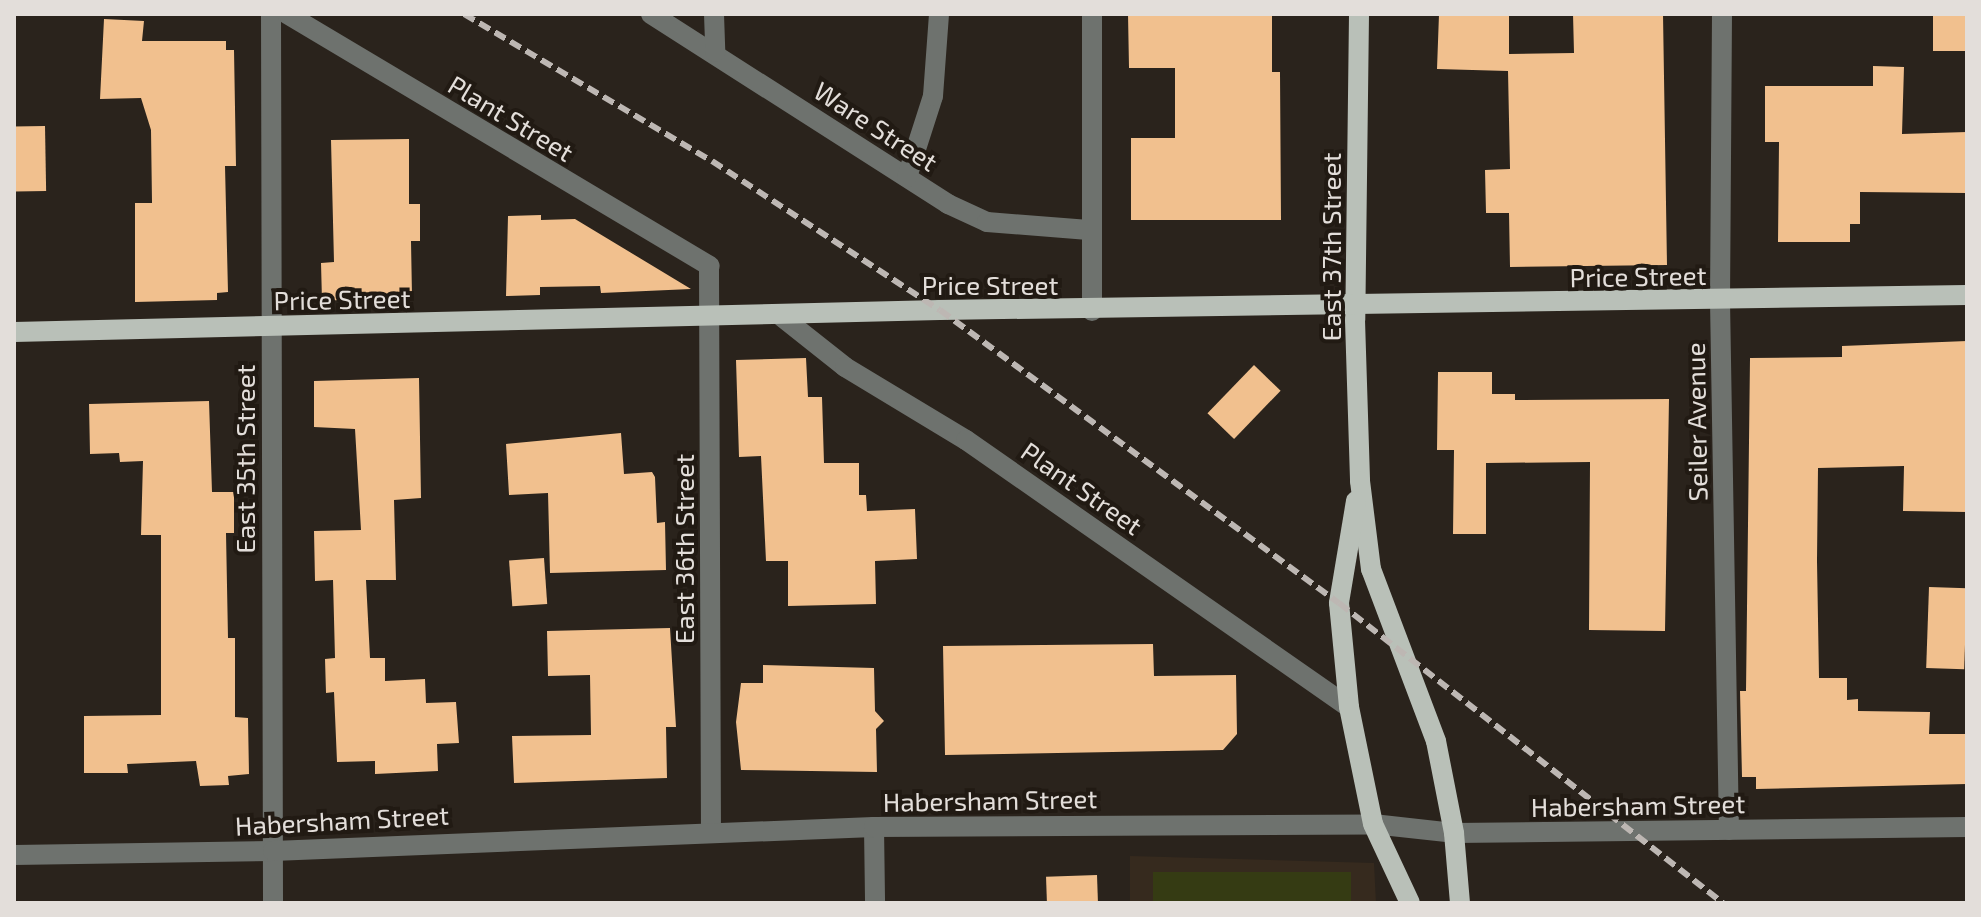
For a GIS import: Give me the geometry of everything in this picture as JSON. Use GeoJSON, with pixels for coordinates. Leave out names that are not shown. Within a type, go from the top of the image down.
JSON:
{"type":"FeatureCollection","features":[{"type":"Feature","properties":{"kind":"main road","name":"East 37th Street"},"geometry":{"type":"LineString","coordinates":[[1359,14],[1356,305],[1360,481],[1371,569],[1436,741],[1454,833],[1460,903]]}},
{"type":"Feature","properties":{"kind":"main road","name":"Price Street"},"geometry":{"type":"LineString","coordinates":[[14,332],[710,315],[782,317],[1967,295]]}},
{"type":"Feature","properties":{"kind":"main road","name":"East 37th Street"},"geometry":{"type":"LineString","coordinates":[[1360,481],[1339,603],[1349,707],[1373,824],[1410,903]]}},
{"type":"Feature","properties":{"kind":"street","name":"East 35th Street"},"geometry":{"type":"LineString","coordinates":[[271,14],[273,903]]}},
{"type":"Feature","properties":{"kind":"street","name":"Plant Street"},"geometry":{"type":"LineString","coordinates":[[287,14],[709,266]]}},
{"type":"Feature","properties":{"kind":"street","name":"Ware Street"},"geometry":{"type":"LineString","coordinates":[[651,14],[907,177],[987,222],[1089,230]]}},
{"type":"Feature","properties":{"kind":"street"},"geometry":{"type":"LineString","coordinates":[[714,14],[715,52]]}},
{"type":"Feature","properties":{"kind":"street"},"geometry":{"type":"LineString","coordinates":[[907,177],[933,96],[939,14]]}},
{"type":"Feature","properties":{"kind":"street"},"geometry":{"type":"LineString","coordinates":[[1092,14],[1089,230],[1092,311]]}},
{"type":"Feature","properties":{"kind":"street","name":"Seiler Avenue"},"geometry":{"type":"LineString","coordinates":[[1722,14],[1720,301],[1729,830]]}},
{"type":"Feature","properties":{"kind":"street","name":"East 36th Street"},"geometry":{"type":"LineString","coordinates":[[709,266],[711,831]]}},
{"type":"Feature","properties":{"kind":"street","name":"Plant Street"},"geometry":{"type":"LineString","coordinates":[[782,317],[845,367],[966,440],[1349,707]]}},
{"type":"Feature","properties":{"kind":"street","name":"Habersham Street"},"geometry":{"type":"LineString","coordinates":[[14,855],[273,851],[711,831],[874,827],[1373,824],[1454,833],[1967,827]]}},
{"type":"Feature","properties":{"kind":"street"},"geometry":{"type":"LineString","coordinates":[[874,827],[875,903]]}},
{"type":"Feature","properties":{"kind":"shaded area"},"geometry":{"type":"Polygon","coordinates":[[[1130,856],[1374,863],[1376,903],[1130,903],[1130,856]]]}},
{"type":"Feature","properties":{"kind":"green space"},"geometry":{"type":"Polygon","coordinates":[[[1153,872],[1351,872],[1351,903],[1153,903],[1153,872]]]}},
{"type":"Feature","properties":{"kind":"building"},"geometry":{"type":"Polygon","coordinates":[[[1128,14],[1272,14],[1272,72],[1280,72],[1281,220],[1131,220],[1131,138],[1175,138],[1175,68],[1129,68],[1128,14]]]}},
{"type":"Feature","properties":{"kind":"building"},"geometry":{"type":"Polygon","coordinates":[[[1439,14],[1509,14],[1509,54],[1574,53],[1573,14],[1663,14],[1667,265],[1510,267],[1509,213],[1486,213],[1485,170],[1510,169],[1508,71],[1437,69],[1439,14]]]}},
{"type":"Feature","properties":{"kind":"building"},"geometry":{"type":"Polygon","coordinates":[[[1933,14],[1967,14],[1967,51],[1933,51],[1933,14]]]}},
{"type":"Feature","properties":{"kind":"building"},"geometry":{"type":"Polygon","coordinates":[[[104,19],[144,21],[142,41],[226,41],[226,50],[234,50],[236,166],[225,166],[228,292],[217,293],[217,300],[135,302],[135,203],[152,203],[151,130],[141,98],[100,99],[104,19]]]}},
{"type":"Feature","properties":{"kind":"building"},"geometry":{"type":"Polygon","coordinates":[[[1873,66],[1904,67],[1902,134],[1967,132],[1967,193],[1860,192],[1860,224],[1850,224],[1850,242],[1778,242],[1779,142],[1765,142],[1765,86],[1873,86],[1873,66]]]}},
{"type":"Feature","properties":{"kind":"building"},"geometry":{"type":"Polygon","coordinates":[[[45,126],[46,191],[15,192],[14,127],[45,126]]]}},
{"type":"Feature","properties":{"kind":"building"},"geometry":{"type":"Polygon","coordinates":[[[409,139],[409,204],[420,204],[420,241],[411,241],[412,296],[322,301],[321,263],[334,262],[331,140],[409,139]]]}},
{"type":"Feature","properties":{"kind":"building"},"geometry":{"type":"Polygon","coordinates":[[[541,215],[541,220],[575,219],[691,289],[601,293],[600,286],[540,287],[540,295],[506,296],[508,216],[541,215]]]}},
{"type":"Feature","properties":{"kind":"building"},"geometry":{"type":"Polygon","coordinates":[[[1967,341],[1967,512],[1903,511],[1904,466],[1818,468],[1817,561],[1819,678],[1847,678],[1847,700],[1858,699],[1858,711],[1930,712],[1929,734],[1967,734],[1967,784],[1756,789],[1756,777],[1742,777],[1740,691],[1746,691],[1750,358],[1842,357],[1842,346],[1967,341]]]}},
{"type":"Feature","properties":{"kind":"building"},"geometry":{"type":"Polygon","coordinates":[[[806,358],[808,397],[822,397],[824,463],[859,463],[859,495],[866,495],[867,511],[915,509],[917,559],[875,561],[876,604],[788,606],[788,561],[766,561],[761,456],[739,457],[736,360],[806,358]]]}},
{"type":"Feature","properties":{"kind":"building"},"geometry":{"type":"Polygon","coordinates":[[[1254,365],[1281,391],[1234,439],[1207,413],[1254,365]]]}},
{"type":"Feature","properties":{"kind":"building"},"geometry":{"type":"Polygon","coordinates":[[[1438,372],[1492,372],[1492,394],[1515,394],[1515,400],[1669,399],[1665,631],[1589,630],[1590,462],[1486,463],[1486,534],[1453,534],[1454,450],[1437,450],[1438,372]]]}},
{"type":"Feature","properties":{"kind":"building"},"geometry":{"type":"Polygon","coordinates":[[[419,378],[421,498],[394,500],[396,580],[366,580],[370,658],[385,658],[385,681],[425,679],[426,703],[456,702],[459,743],[437,744],[438,771],[375,774],[375,761],[337,762],[334,692],[326,693],[325,659],[335,658],[333,580],[315,581],[314,531],[361,530],[355,429],[314,427],[314,381],[419,378]]]}},
{"type":"Feature","properties":{"kind":"building"},"geometry":{"type":"Polygon","coordinates":[[[209,401],[212,492],[234,492],[234,533],[226,533],[228,638],[235,638],[235,717],[248,718],[249,774],[228,776],[229,785],[200,786],[196,761],[127,764],[128,773],[84,773],[84,716],[161,715],[161,535],[141,535],[143,461],[120,462],[119,453],[90,454],[89,404],[209,401]]]}},
{"type":"Feature","properties":{"kind":"building"},"geometry":{"type":"Polygon","coordinates":[[[621,433],[624,474],[652,472],[655,477],[657,523],[665,522],[666,570],[550,573],[548,493],[509,495],[506,444],[621,433]]]}},
{"type":"Feature","properties":{"kind":"building"},"geometry":{"type":"Polygon","coordinates":[[[544,558],[547,604],[512,606],[509,560],[544,558]]]}},
{"type":"Feature","properties":{"kind":"building"},"geometry":{"type":"Polygon","coordinates":[[[1929,587],[1967,588],[1964,669],[1926,668],[1929,587]]]}},
{"type":"Feature","properties":{"kind":"building"},"geometry":{"type":"Polygon","coordinates":[[[670,628],[676,727],[666,727],[667,778],[514,783],[512,736],[591,735],[590,675],[548,676],[547,631],[670,628]]]}},
{"type":"Feature","properties":{"kind":"building"},"geometry":{"type":"Polygon","coordinates":[[[1153,644],[1154,676],[1236,675],[1237,734],[1223,750],[945,755],[943,646],[1153,644]]]}},
{"type":"Feature","properties":{"kind":"building"},"geometry":{"type":"Polygon","coordinates":[[[763,665],[874,668],[875,711],[884,721],[876,729],[877,772],[741,770],[736,722],[741,683],[763,683],[763,665]]]}},
{"type":"Feature","properties":{"kind":"building"},"geometry":{"type":"Polygon","coordinates":[[[1097,875],[1098,903],[1047,903],[1046,877],[1097,875]]]}},
{"type":"Feature","properties":{"kind":"railway"},"geometry":{"type":"LineString","coordinates":[[464,14],[712,161],[940,310],[1339,603],[1723,903]]}}]}
